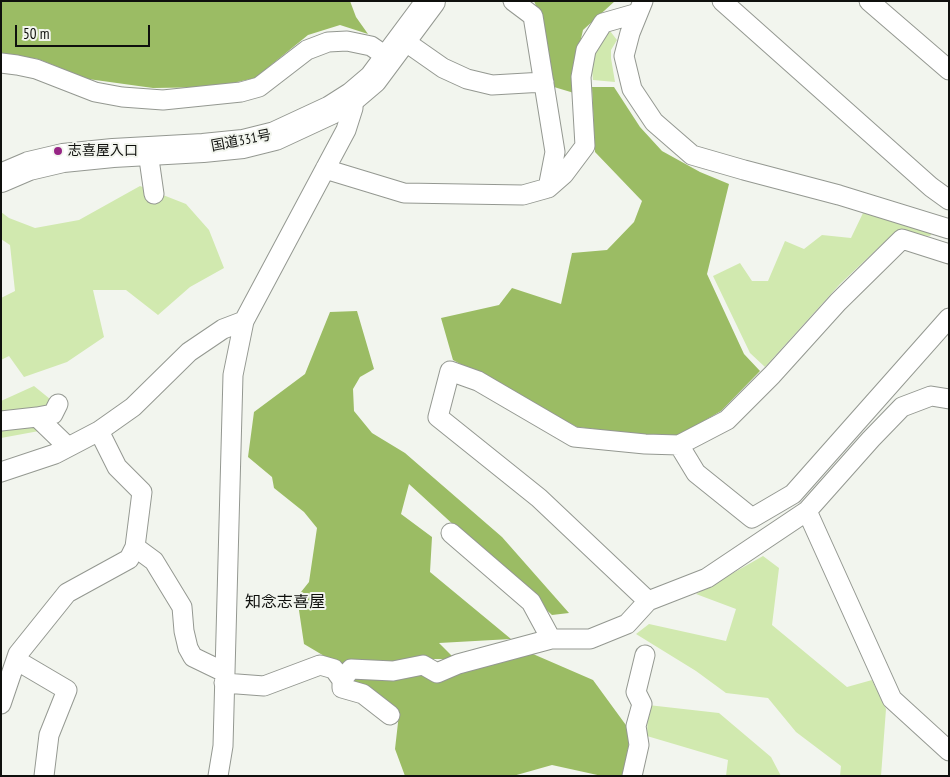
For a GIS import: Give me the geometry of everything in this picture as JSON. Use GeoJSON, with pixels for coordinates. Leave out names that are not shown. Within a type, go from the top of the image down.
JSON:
{"type":"FeatureCollection","features":[{"type":"Feature","properties":{"kind":"highway","name":"国道331号"},"geometry":{"type":"LineString","coordinates":[[1,178],[43,161],[82,155],[203,148],[260,141],[311,120],[353,96],[373,80],[430,1]]}},
{"type":"Feature","properties":{"kind":"street"},"geometry":{"type":"LineString","coordinates":[[513,1],[530,9],[544,82],[555,152],[548,188]]}},
{"type":"Feature","properties":{"kind":"street"},"geometry":{"type":"LineString","coordinates":[[722,1],[931,187],[949,200]]}},
{"type":"Feature","properties":{"kind":"street"},"geometry":{"type":"LineString","coordinates":[[869,1],[949,70]]}},
{"type":"Feature","properties":{"kind":"street"},"geometry":{"type":"LineString","coordinates":[[325,169],[404,193],[523,195],[548,188],[564,174],[585,146],[581,77],[586,50],[603,23],[641,7]]}},
{"type":"Feature","properties":{"kind":"street"},"geometry":{"type":"LineString","coordinates":[[641,7],[630,33],[624,56],[632,89],[654,122],[692,155],[839,195],[949,229]]}},
{"type":"Feature","properties":{"kind":"street"},"geometry":{"type":"LineString","coordinates":[[1,63],[17,64],[36,69],[95,92],[122,97],[163,100],[241,92],[259,87],[307,50],[328,42],[347,41],[396,49],[467,79],[492,85],[544,82]]}},
{"type":"Feature","properties":{"kind":"street"},"geometry":{"type":"LineString","coordinates":[[218,776],[223,746],[233,375],[244,321],[346,130],[353,108],[353,96]]}},
{"type":"Feature","properties":{"kind":"street"},"geometry":{"type":"LineString","coordinates":[[148,152],[154,194]]}},
{"type":"Feature","properties":{"kind":"street"},"geometry":{"type":"LineString","coordinates":[[648,601],[539,498],[438,417],[450,371],[478,381],[574,437],[678,445],[727,420],[772,375],[838,302],[902,239],[949,254]]}},
{"type":"Feature","properties":{"kind":"street"},"geometry":{"type":"LineString","coordinates":[[678,445],[696,473],[752,518],[794,494],[949,318]]}},
{"type":"Feature","properties":{"kind":"street"},"geometry":{"type":"LineString","coordinates":[[1,472],[55,454],[99,431],[133,407],[189,352],[223,329],[244,321]]}},
{"type":"Feature","properties":{"kind":"street"},"geometry":{"type":"LineString","coordinates":[[342,680],[351,669],[393,671],[423,665],[437,673],[458,664],[551,639],[590,639],[627,624],[648,601],[707,578],[808,511],[871,439],[902,407],[931,396],[949,399]]}},
{"type":"Feature","properties":{"kind":"street"},"geometry":{"type":"LineString","coordinates":[[1,421],[53,414],[58,404]]}},
{"type":"Feature","properties":{"kind":"street"},"geometry":{"type":"LineString","coordinates":[[37,417],[68,447]]}},
{"type":"Feature","properties":{"kind":"street"},"geometry":{"type":"LineString","coordinates":[[1,704],[18,654],[67,593],[129,559],[134,548],[142,492],[117,467],[99,431]]}},
{"type":"Feature","properties":{"kind":"street"},"geometry":{"type":"LineString","coordinates":[[808,511],[892,699],[949,751]]}},
{"type":"Feature","properties":{"kind":"street"},"geometry":{"type":"LineString","coordinates":[[451,533],[531,602],[551,639]]}},
{"type":"Feature","properties":{"kind":"street"},"geometry":{"type":"LineString","coordinates":[[134,548],[154,561],[182,607],[184,631],[188,648],[193,657],[224,678],[264,686],[320,665],[334,669],[342,680],[342,688],[363,694],[390,715]]}},
{"type":"Feature","properties":{"kind":"street"},"geometry":{"type":"LineString","coordinates":[[632,776],[639,745],[636,726],[642,704],[636,692],[645,655]]}},
{"type":"Feature","properties":{"kind":"street"},"geometry":{"type":"LineString","coordinates":[[16,660],[67,690],[49,734],[44,776]]}},
{"type":"Feature","properties":{"kind":"green space"},"geometry":{"type":"Polygon","coordinates":[[[1,1],[350,1],[356,17],[368,34],[340,25],[308,35],[255,78],[215,87],[153,88],[88,79],[38,59],[1,54],[1,1]]]}},
{"type":"Feature","properties":{"kind":"green space"},"geometry":{"type":"Polygon","coordinates":[[[534,1],[615,1],[583,30],[574,69],[574,93],[554,87],[542,20],[534,1]]]}},
{"type":"Feature","properties":{"kind":"green space"},"geometry":{"type":"Polygon","coordinates":[[[610,31],[617,40],[611,50],[615,82],[593,80],[591,60],[598,43],[610,31]]]}},
{"type":"Feature","properties":{"kind":"green space"},"geometry":{"type":"Polygon","coordinates":[[[592,87],[614,87],[640,127],[662,151],[700,172],[729,184],[707,274],[744,354],[760,371],[721,411],[678,436],[637,434],[577,427],[453,360],[441,318],[499,305],[512,288],[561,304],[572,253],[607,250],[634,222],[642,201],[595,152],[592,87]]]}},
{"type":"Feature","properties":{"kind":"green space"},"geometry":{"type":"Polygon","coordinates":[[[140,186],[186,204],[209,230],[224,268],[190,287],[158,315],[126,290],[93,290],[104,337],[67,362],[24,377],[9,356],[1,360],[1,298],[15,291],[10,245],[1,239],[1,212],[9,218],[35,228],[79,220],[140,186]]]}},
{"type":"Feature","properties":{"kind":"green space"},"geometry":{"type":"Polygon","coordinates":[[[863,213],[933,232],[930,236],[894,233],[840,284],[765,367],[750,353],[713,276],[740,263],[752,281],[768,281],[785,241],[804,249],[822,235],[851,238],[863,213]]]}},
{"type":"Feature","properties":{"kind":"green space"},"geometry":{"type":"Polygon","coordinates":[[[357,311],[374,369],[360,377],[353,389],[354,411],[372,433],[405,453],[502,537],[569,613],[552,615],[409,484],[401,514],[432,537],[430,572],[511,639],[439,643],[455,659],[431,659],[396,664],[336,663],[304,644],[297,597],[309,582],[317,528],[304,512],[274,488],[272,477],[248,457],[254,412],[305,374],[330,312],[357,311]]]}},
{"type":"Feature","properties":{"kind":"green space"},"geometry":{"type":"Polygon","coordinates":[[[34,386],[50,399],[39,431],[1,438],[1,401],[34,386]]]}},
{"type":"Feature","properties":{"kind":"green space"},"geometry":{"type":"Polygon","coordinates":[[[763,556],[779,568],[772,625],[847,687],[872,680],[886,709],[881,776],[840,776],[841,766],[796,732],[768,698],[726,693],[696,671],[636,634],[649,624],[726,641],[736,609],[696,594],[763,556]]]}},
{"type":"Feature","properties":{"kind":"green space"},"geometry":{"type":"Polygon","coordinates":[[[533,654],[593,680],[631,732],[623,776],[602,776],[552,765],[513,776],[405,776],[395,749],[399,714],[350,684],[355,676],[462,670],[533,654]]]}},
{"type":"Feature","properties":{"kind":"green space"},"geometry":{"type":"Polygon","coordinates":[[[648,705],[719,713],[771,757],[781,776],[726,776],[728,760],[647,736],[648,705]]]}},
{"type":"Feature","properties":{"kind":"place","name":"志喜屋入口"},"geometry":{"type":"Point","coordinates":[58,151]}},
{"type":"Feature","properties":{"kind":"district","name":"知念志喜屋"},"geometry":{"type":"Point","coordinates":[285,602]}}]}
